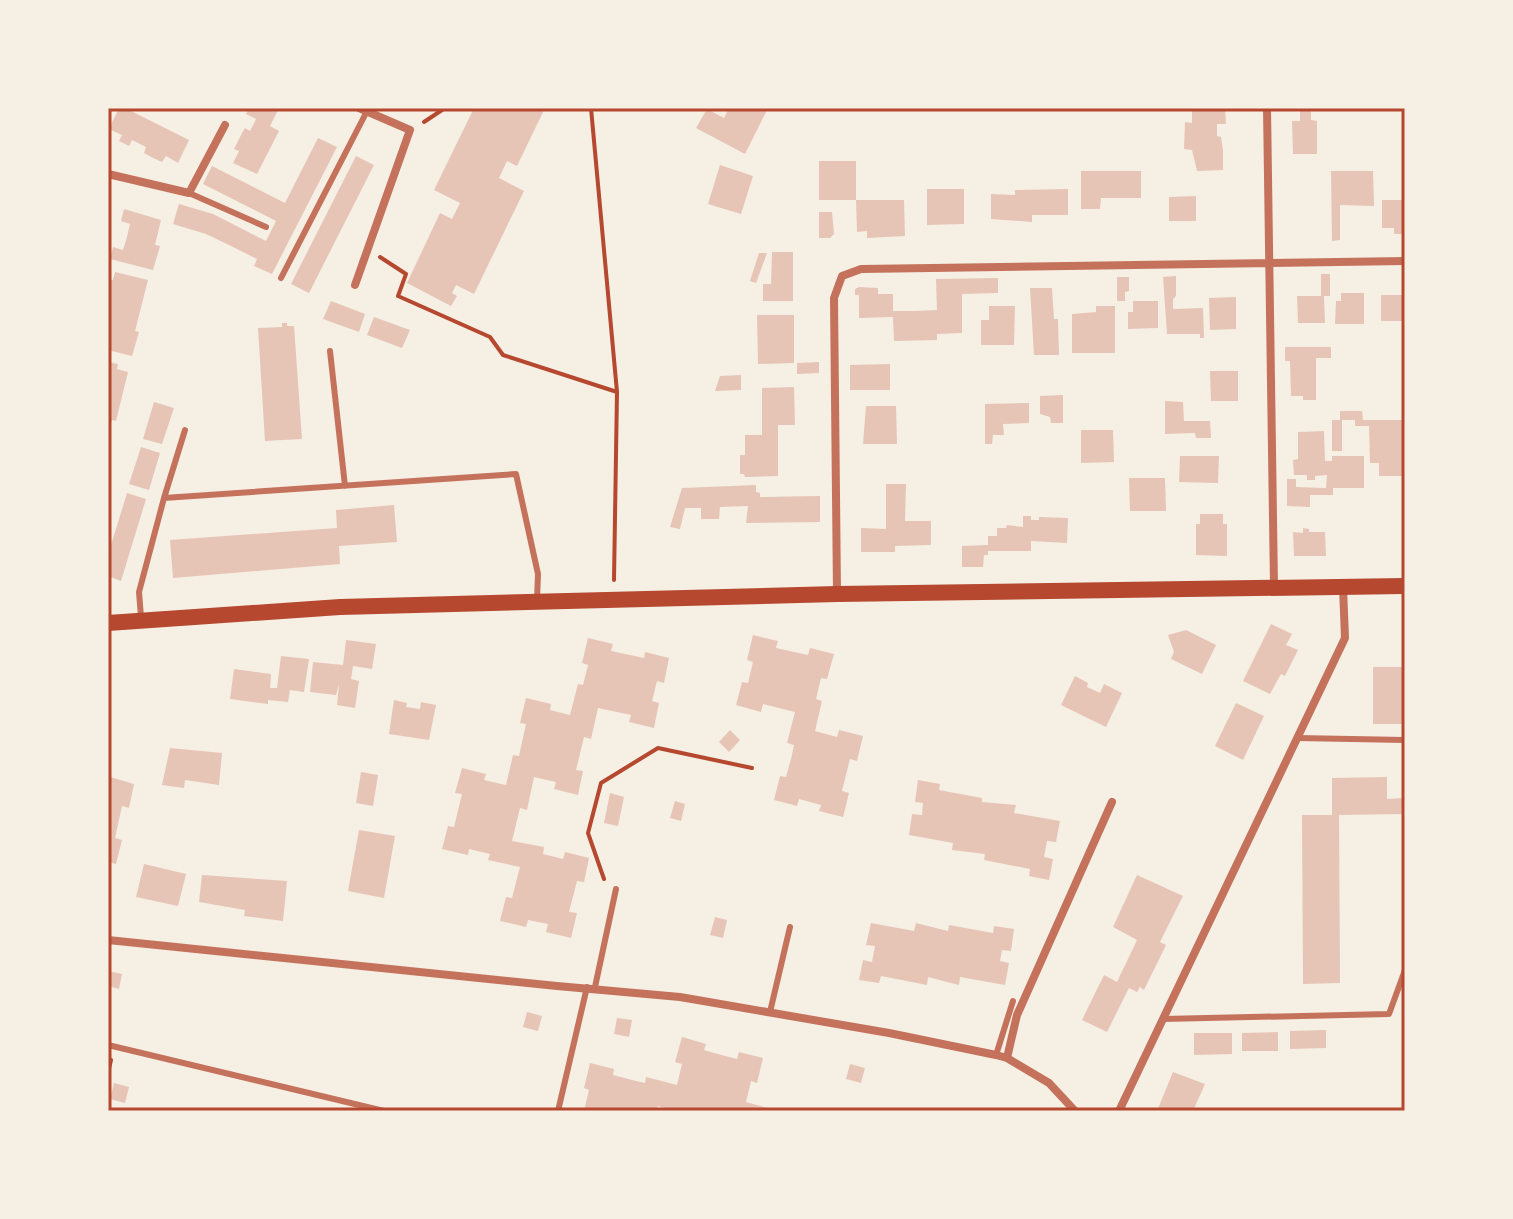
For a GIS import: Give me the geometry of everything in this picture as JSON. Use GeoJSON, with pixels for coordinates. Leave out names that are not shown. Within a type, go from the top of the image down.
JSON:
{"type":"FeatureCollection","features":[{"type":"Feature","properties":{"kind":"main road"},"geometry":{"type":"LineString","coordinates":[[108,623],[340,607],[537,601],[1405,586]]}},
{"type":"Feature","properties":{"kind":"street"},"geometry":{"type":"LineString","coordinates":[[1267,108],[1274,586]]}},
{"type":"Feature","properties":{"kind":"street"},"geometry":{"type":"LineString","coordinates":[[355,285],[410,130],[362,110]]}},
{"type":"Feature","properties":{"kind":"street"},"geometry":{"type":"LineString","coordinates":[[108,174],[189,193],[225,125]]}},
{"type":"Feature","properties":{"kind":"street"},"geometry":{"type":"LineString","coordinates":[[837,594],[834,298],[842,276],[861,269],[1405,261]]}},
{"type":"Feature","properties":{"kind":"street"},"geometry":{"type":"LineString","coordinates":[[1119,1111],[1345,638],[1343,587]]}},
{"type":"Feature","properties":{"kind":"street"},"geometry":{"type":"LineString","coordinates":[[1007,1058],[1017,1015],[1112,802]]}},
{"type":"Feature","properties":{"kind":"street"},"geometry":{"type":"LineString","coordinates":[[108,940],[591,987],[680,997],[770,1012],[1007,1058],[1049,1083],[1075,1111]]}},
{"type":"Feature","properties":{"kind":"lane"},"geometry":{"type":"LineString","coordinates":[[281,278],[362,110]]}},
{"type":"Feature","properties":{"kind":"lane"},"geometry":{"type":"LineString","coordinates":[[189,193],[266,227]]}},
{"type":"Feature","properties":{"kind":"lane"},"geometry":{"type":"LineString","coordinates":[[330,351],[345,486]]}},
{"type":"Feature","properties":{"kind":"lane"},"geometry":{"type":"LineString","coordinates":[[142,621],[139,592],[185,430]]}},
{"type":"Feature","properties":{"kind":"lane"},"geometry":{"type":"LineString","coordinates":[[164,498],[516,474],[538,574],[537,601]]}},
{"type":"Feature","properties":{"kind":"lane"},"geometry":{"type":"LineString","coordinates":[[1297,738],[1405,740]]}},
{"type":"Feature","properties":{"kind":"lane"},"geometry":{"type":"LineString","coordinates":[[558,1111],[616,889]]}},
{"type":"Feature","properties":{"kind":"lane"},"geometry":{"type":"LineString","coordinates":[[770,1012],[790,927]]}},
{"type":"Feature","properties":{"kind":"lane"},"geometry":{"type":"LineString","coordinates":[[1163,1019],[1389,1014],[1405,970]]}},
{"type":"Feature","properties":{"kind":"lane"},"geometry":{"type":"LineString","coordinates":[[996,1055],[1013,1001]]}},
{"type":"Feature","properties":{"kind":"lane"},"geometry":{"type":"LineString","coordinates":[[108,1045],[384,1111]]}},
{"type":"Feature","properties":{"kind":"path"},"geometry":{"type":"LineString","coordinates":[[410,130],[445,108]]}},
{"type":"Feature","properties":{"kind":"path"},"geometry":{"type":"LineString","coordinates":[[591,108],[617,392],[614,599]]}},
{"type":"Feature","properties":{"kind":"path"},"geometry":{"type":"LineString","coordinates":[[368,249],[406,274],[398,296],[490,337],[503,355],[617,392]]}},
{"type":"Feature","properties":{"kind":"path"},"geometry":{"type":"LineString","coordinates":[[601,893],[605,878],[588,833],[601,783],[658,748],[752,768]]}},
{"type":"Feature","properties":{"kind":"building"},"geometry":{"type":"Polygon","coordinates":[[[119,108],[125,108],[189,140],[178,163],[166,156],[162,162],[153,158],[144,153],[146,147],[132,140],[129,146],[119,141],[122,135],[109,129],[119,108]]]}},
{"type":"Feature","properties":{"kind":"building"},"geometry":{"type":"Polygon","coordinates":[[[249,108],[279,108],[270,126],[279,131],[257,174],[233,163],[239,151],[234,149],[242,133],[245,128],[250,131],[256,119],[246,114],[249,108]]]}},
{"type":"Feature","properties":{"kind":"building"},"geometry":{"type":"Polygon","coordinates":[[[474,108],[545,108],[517,166],[507,161],[499,178],[524,191],[474,294],[456,285],[452,293],[457,296],[451,306],[407,283],[440,213],[452,219],[460,203],[434,190],[474,108]]]}},
{"type":"Feature","properties":{"kind":"building"},"geometry":{"type":"Polygon","coordinates":[[[729,108],[768,108],[745,154],[696,128],[707,109],[724,118],[729,108]]]}},
{"type":"Feature","properties":{"kind":"building"},"geometry":{"type":"Polygon","coordinates":[[[1300,108],[1311,108],[1311,120],[1317,121],[1317,154],[1293,154],[1292,121],[1300,121],[1300,108]]]}},
{"type":"Feature","properties":{"kind":"building"},"geometry":{"type":"Polygon","coordinates":[[[1192,110],[1225,110],[1226,124],[1217,124],[1217,136],[1221,137],[1223,150],[1223,170],[1197,171],[1192,150],[1184,149],[1185,122],[1192,123],[1192,110]]]}},
{"type":"Feature","properties":{"kind":"building"},"geometry":{"type":"Polygon","coordinates":[[[318,138],[337,147],[272,274],[254,266],[257,259],[206,234],[173,224],[179,204],[213,214],[266,241],[276,221],[203,184],[212,166],[285,203],[318,138]]]}},
{"type":"Feature","properties":{"kind":"building"},"geometry":{"type":"Polygon","coordinates":[[[356,156],[374,165],[309,293],[291,284],[356,156]]]}},
{"type":"Feature","properties":{"kind":"building"},"geometry":{"type":"Polygon","coordinates":[[[819,161],[856,161],[856,200],[819,200],[819,161]]]}},
{"type":"Feature","properties":{"kind":"building"},"geometry":{"type":"Polygon","coordinates":[[[720,165],[753,176],[741,214],[708,204],[720,165]]]}},
{"type":"Feature","properties":{"kind":"building"},"geometry":{"type":"Polygon","coordinates":[[[1081,171],[1141,171],[1141,198],[1101,198],[1100,209],[1081,209],[1081,171]]]}},
{"type":"Feature","properties":{"kind":"building"},"geometry":{"type":"Polygon","coordinates":[[[1331,171],[1373,171],[1374,206],[1340,205],[1340,240],[1332,241],[1331,171]]]}},
{"type":"Feature","properties":{"kind":"building"},"geometry":{"type":"Polygon","coordinates":[[[927,189],[964,189],[964,224],[927,225],[927,189]]]}},
{"type":"Feature","properties":{"kind":"building"},"geometry":{"type":"Polygon","coordinates":[[[1068,189],[1068,215],[1032,215],[1032,222],[991,219],[991,194],[1015,195],[1015,190],[1068,189]]]}},
{"type":"Feature","properties":{"kind":"building"},"geometry":{"type":"Polygon","coordinates":[[[1196,196],[1196,221],[1169,221],[1169,197],[1196,196]]]}},
{"type":"Feature","properties":{"kind":"building"},"geometry":{"type":"Polygon","coordinates":[[[856,200],[904,200],[905,236],[867,238],[867,231],[857,232],[856,200]]]}},
{"type":"Feature","properties":{"kind":"building"},"geometry":{"type":"Polygon","coordinates":[[[1382,200],[1405,200],[1405,234],[1394,234],[1394,228],[1382,228],[1382,200]]]}},
{"type":"Feature","properties":{"kind":"building"},"geometry":{"type":"Polygon","coordinates":[[[124,209],[161,220],[155,245],[160,246],[153,270],[110,259],[113,247],[123,250],[127,237],[130,224],[121,221],[124,209]]]}},
{"type":"Feature","properties":{"kind":"building"},"geometry":{"type":"Polygon","coordinates":[[[819,212],[832,212],[834,234],[830,238],[819,238],[819,212]]]}},
{"type":"Feature","properties":{"kind":"building"},"geometry":{"type":"Polygon","coordinates":[[[772,252],[793,252],[793,301],[763,301],[763,284],[771,284],[772,252]]]}},
{"type":"Feature","properties":{"kind":"building"},"geometry":{"type":"Polygon","coordinates":[[[759,253],[767,253],[756,283],[750,281],[759,253]]]}},
{"type":"Feature","properties":{"kind":"building"},"geometry":{"type":"Polygon","coordinates":[[[115,272],[148,280],[132,356],[108,350],[108,279],[113,280],[115,272]]]}},
{"type":"Feature","properties":{"kind":"building"},"geometry":{"type":"Polygon","coordinates":[[[1321,274],[1330,274],[1330,296],[1324,296],[1325,323],[1298,323],[1297,296],[1321,296],[1321,274]]]}},
{"type":"Feature","properties":{"kind":"building"},"geometry":{"type":"Polygon","coordinates":[[[1176,276],[1173,309],[1203,308],[1204,338],[1200,338],[1200,334],[1167,334],[1163,277],[1176,276]]]}},
{"type":"Feature","properties":{"kind":"building"},"geometry":{"type":"Polygon","coordinates":[[[1117,277],[1129,277],[1125,301],[1117,301],[1117,277]]]}},
{"type":"Feature","properties":{"kind":"building"},"geometry":{"type":"Polygon","coordinates":[[[998,278],[998,293],[962,294],[962,333],[937,334],[937,340],[894,341],[893,317],[859,318],[859,295],[855,295],[855,289],[859,287],[878,288],[878,294],[893,294],[893,311],[937,310],[936,279],[998,278]]]}},
{"type":"Feature","properties":{"kind":"building"},"geometry":{"type":"Polygon","coordinates":[[[1030,288],[1052,288],[1054,319],[1058,319],[1059,355],[1034,355],[1030,288]]]}},
{"type":"Feature","properties":{"kind":"building"},"geometry":{"type":"Polygon","coordinates":[[[1341,293],[1364,293],[1364,324],[1335,324],[1336,301],[1341,301],[1341,293]]]}},
{"type":"Feature","properties":{"kind":"building"},"geometry":{"type":"Polygon","coordinates":[[[1381,295],[1405,295],[1405,321],[1381,321],[1381,295]]]}},
{"type":"Feature","properties":{"kind":"building"},"geometry":{"type":"Polygon","coordinates":[[[1236,297],[1236,329],[1210,330],[1209,298],[1236,297]]]}},
{"type":"Feature","properties":{"kind":"building"},"geometry":{"type":"Polygon","coordinates":[[[331,301],[365,314],[359,332],[323,319],[331,301]]]}},
{"type":"Feature","properties":{"kind":"building"},"geometry":{"type":"Polygon","coordinates":[[[1133,301],[1158,301],[1158,328],[1128,329],[1128,312],[1133,312],[1133,301]]]}},
{"type":"Feature","properties":{"kind":"building"},"geometry":{"type":"Polygon","coordinates":[[[989,306],[1015,306],[1014,345],[981,345],[981,320],[989,320],[989,306]]]}},
{"type":"Feature","properties":{"kind":"building"},"geometry":{"type":"Polygon","coordinates":[[[1096,306],[1115,306],[1115,353],[1072,353],[1072,314],[1096,312],[1096,306]]]}},
{"type":"Feature","properties":{"kind":"building"},"geometry":{"type":"Polygon","coordinates":[[[757,315],[794,315],[794,363],[758,364],[757,315]]]}},
{"type":"Feature","properties":{"kind":"building"},"geometry":{"type":"Polygon","coordinates":[[[374,317],[410,330],[402,348],[367,335],[374,317]]]}},
{"type":"Feature","properties":{"kind":"building"},"geometry":{"type":"Polygon","coordinates":[[[282,323],[294,326],[302,439],[265,441],[258,328],[282,327],[282,323]]]}},
{"type":"Feature","properties":{"kind":"building"},"geometry":{"type":"Polygon","coordinates":[[[1285,347],[1331,347],[1331,358],[1316,358],[1316,400],[1291,396],[1290,361],[1285,361],[1285,347]]]}},
{"type":"Feature","properties":{"kind":"building"},"geometry":{"type":"Polygon","coordinates":[[[108,362],[118,364],[117,369],[128,372],[116,421],[112,420],[109,430],[108,362]]]}},
{"type":"Feature","properties":{"kind":"building"},"geometry":{"type":"Polygon","coordinates":[[[819,362],[819,373],[797,374],[797,363],[819,362]]]}},
{"type":"Feature","properties":{"kind":"building"},"geometry":{"type":"Polygon","coordinates":[[[890,364],[890,390],[850,390],[850,365],[890,364]]]}},
{"type":"Feature","properties":{"kind":"building"},"geometry":{"type":"Polygon","coordinates":[[[1210,371],[1238,371],[1238,401],[1211,401],[1210,371]]]}},
{"type":"Feature","properties":{"kind":"building"},"geometry":{"type":"Polygon","coordinates":[[[741,375],[741,390],[715,391],[720,376],[741,375]]]}},
{"type":"Feature","properties":{"kind":"building"},"geometry":{"type":"Polygon","coordinates":[[[794,387],[795,425],[778,425],[778,476],[745,477],[740,474],[740,455],[745,455],[745,435],[762,435],[762,388],[794,387]]]}},
{"type":"Feature","properties":{"kind":"building"},"geometry":{"type":"Polygon","coordinates":[[[1063,395],[1063,423],[1051,423],[1050,417],[1040,414],[1040,396],[1063,395]]]}},
{"type":"Feature","properties":{"kind":"building"},"geometry":{"type":"Polygon","coordinates":[[[1165,401],[1183,402],[1184,421],[1210,421],[1211,438],[1196,438],[1195,433],[1165,434],[1165,401]]]}},
{"type":"Feature","properties":{"kind":"building"},"geometry":{"type":"Polygon","coordinates":[[[154,402],[174,408],[162,444],[143,439],[154,402]]]}},
{"type":"Feature","properties":{"kind":"building"},"geometry":{"type":"Polygon","coordinates":[[[1029,403],[1029,423],[1003,424],[1004,435],[993,435],[992,444],[985,444],[985,404],[1029,403]]]}},
{"type":"Feature","properties":{"kind":"building"},"geometry":{"type":"Polygon","coordinates":[[[866,406],[896,406],[897,444],[863,444],[866,406]]]}},
{"type":"Feature","properties":{"kind":"building"},"geometry":{"type":"Polygon","coordinates":[[[1340,411],[1362,411],[1363,420],[1405,420],[1405,476],[1379,476],[1379,463],[1370,463],[1369,426],[1355,426],[1355,420],[1340,420],[1340,411]]]}},
{"type":"Feature","properties":{"kind":"building"},"geometry":{"type":"Polygon","coordinates":[[[1332,420],[1342,420],[1342,451],[1332,451],[1332,420]]]}},
{"type":"Feature","properties":{"kind":"building"},"geometry":{"type":"Polygon","coordinates":[[[1081,430],[1113,430],[1114,462],[1081,463],[1081,430]]]}},
{"type":"Feature","properties":{"kind":"building"},"geometry":{"type":"Polygon","coordinates":[[[1324,431],[1325,461],[1332,461],[1332,456],[1364,456],[1364,488],[1333,488],[1333,495],[1310,495],[1310,507],[1287,506],[1287,479],[1296,479],[1296,487],[1326,488],[1327,475],[1307,480],[1307,475],[1294,475],[1293,460],[1298,459],[1298,432],[1324,431]]]}},
{"type":"Feature","properties":{"kind":"building"},"geometry":{"type":"Polygon","coordinates":[[[141,447],[160,453],[149,490],[129,484],[141,447]]]}},
{"type":"Feature","properties":{"kind":"building"},"geometry":{"type":"Polygon","coordinates":[[[1180,456],[1219,456],[1218,483],[1179,482],[1180,456]]]}},
{"type":"Feature","properties":{"kind":"building"},"geometry":{"type":"Polygon","coordinates":[[[1129,478],[1165,478],[1166,511],[1130,511],[1129,478]]]}},
{"type":"Feature","properties":{"kind":"building"},"geometry":{"type":"Polygon","coordinates":[[[886,484],[906,484],[905,521],[931,521],[931,545],[895,546],[895,552],[861,552],[861,528],[886,529],[886,484]]]}},
{"type":"Feature","properties":{"kind":"building"},"geometry":{"type":"Polygon","coordinates":[[[756,485],[760,497],[820,496],[820,522],[746,523],[748,506],[720,507],[719,519],[701,519],[701,508],[685,508],[680,529],[670,527],[682,488],[756,485]]]}},
{"type":"Feature","properties":{"kind":"building"},"geometry":{"type":"Polygon","coordinates":[[[127,493],[146,499],[121,581],[108,576],[108,555],[127,493]]]}},
{"type":"Feature","properties":{"kind":"building"},"geometry":{"type":"Polygon","coordinates":[[[394,505],[397,542],[339,546],[340,564],[173,578],[170,540],[337,528],[336,510],[394,505]]]}},
{"type":"Feature","properties":{"kind":"building"},"geometry":{"type":"Polygon","coordinates":[[[1200,514],[1223,514],[1223,524],[1227,524],[1227,556],[1196,555],[1196,524],[1200,524],[1200,514]]]}},
{"type":"Feature","properties":{"kind":"building"},"geometry":{"type":"Polygon","coordinates":[[[1023,516],[1031,516],[1031,520],[1039,520],[1039,517],[1068,518],[1067,543],[1031,541],[1031,551],[988,551],[988,555],[984,555],[983,567],[962,567],[962,546],[988,545],[988,536],[997,536],[997,528],[1006,528],[1007,525],[1023,527],[1023,516]]]}},
{"type":"Feature","properties":{"kind":"building"},"geometry":{"type":"Polygon","coordinates":[[[1303,528],[1309,529],[1309,532],[1325,532],[1326,556],[1294,556],[1293,532],[1303,533],[1303,528]]]}},
{"type":"Feature","properties":{"kind":"building"},"geometry":{"type":"Polygon","coordinates":[[[1271,624],[1292,634],[1286,645],[1298,650],[1285,676],[1281,674],[1270,694],[1243,681],[1271,624]]]}},
{"type":"Feature","properties":{"kind":"building"},"geometry":{"type":"Polygon","coordinates":[[[1186,630],[1216,645],[1202,674],[1171,659],[1174,652],[1168,635],[1186,630]]]}},
{"type":"Feature","properties":{"kind":"building"},"geometry":{"type":"Polygon","coordinates":[[[753,635],[778,641],[776,648],[808,655],[810,648],[834,654],[827,679],[821,678],[816,699],[822,701],[815,731],[837,737],[839,730],[863,736],[857,761],[850,759],[842,791],[849,793],[843,817],[819,811],[821,805],[799,799],[797,806],[774,800],[780,776],[786,777],[791,759],[794,745],[787,743],[795,712],[763,704],[761,712],[736,705],[742,682],[748,683],[753,662],[747,660],[753,635]]]}},
{"type":"Feature","properties":{"kind":"building"},"geometry":{"type":"Polygon","coordinates":[[[588,638],[613,644],[611,651],[644,658],[645,652],[669,658],[664,683],[657,681],[652,701],[659,703],[654,728],[629,722],[631,715],[598,708],[591,739],[584,737],[576,770],[583,771],[578,795],[554,789],[556,782],[534,777],[527,810],[520,808],[512,841],[544,847],[543,854],[563,859],[565,852],[589,858],[584,882],[577,881],[569,912],[577,913],[571,938],[546,932],[548,924],[528,920],[526,927],[500,921],[506,897],[512,898],[520,867],[488,860],[490,854],[469,849],[468,855],[442,849],[448,826],[454,827],[462,794],[455,793],[462,768],[486,774],[484,780],[506,785],[513,755],[519,756],[526,724],[520,723],[526,698],[551,704],[550,710],[570,715],[578,684],[583,685],[588,665],[582,663],[588,638]]]}},
{"type":"Feature","properties":{"kind":"building"},"geometry":{"type":"Polygon","coordinates":[[[346,640],[376,644],[372,669],[353,666],[351,679],[359,681],[355,708],[337,705],[339,684],[336,695],[310,692],[313,662],[343,665],[346,640]]]}},
{"type":"Feature","properties":{"kind":"building"},"geometry":{"type":"Polygon","coordinates":[[[281,656],[309,659],[304,692],[290,690],[288,702],[268,700],[268,704],[230,699],[234,669],[271,674],[270,688],[277,688],[281,656]]]}},
{"type":"Feature","properties":{"kind":"building"},"geometry":{"type":"Polygon","coordinates":[[[1373,667],[1405,667],[1405,724],[1373,724],[1373,667]]]}},
{"type":"Feature","properties":{"kind":"building"},"geometry":{"type":"Polygon","coordinates":[[[1075,676],[1100,693],[1104,684],[1122,693],[1106,727],[1061,705],[1075,676]]]}},
{"type":"Feature","properties":{"kind":"building"},"geometry":{"type":"Polygon","coordinates":[[[394,700],[407,703],[406,707],[420,709],[421,702],[436,705],[429,740],[389,734],[394,700]]]}},
{"type":"Feature","properties":{"kind":"building"},"geometry":{"type":"Polygon","coordinates":[[[1236,703],[1264,716],[1243,760],[1215,746],[1236,703]]]}},
{"type":"Feature","properties":{"kind":"building"},"geometry":{"type":"Polygon","coordinates":[[[730,730],[740,740],[729,752],[719,742],[730,730]]]}},
{"type":"Feature","properties":{"kind":"building"},"geometry":{"type":"Polygon","coordinates":[[[170,748],[222,753],[219,785],[185,780],[184,788],[162,785],[170,748]]]}},
{"type":"Feature","properties":{"kind":"building"},"geometry":{"type":"Polygon","coordinates":[[[361,772],[378,775],[373,806],[356,803],[361,772]]]}},
{"type":"Feature","properties":{"kind":"building"},"geometry":{"type":"Polygon","coordinates":[[[110,777],[134,784],[129,808],[122,806],[115,838],[122,840],[116,864],[108,862],[110,777]]]}},
{"type":"Feature","properties":{"kind":"building"},"geometry":{"type":"Polygon","coordinates":[[[1387,777],[1387,799],[1403,798],[1403,814],[1339,815],[1340,983],[1303,984],[1302,815],[1332,815],[1332,778],[1387,777]]]}},
{"type":"Feature","properties":{"kind":"building"},"geometry":{"type":"Polygon","coordinates":[[[918,780],[940,784],[939,790],[982,798],[982,802],[1016,805],[1014,813],[1060,821],[1056,842],[1047,841],[1044,857],[1053,859],[1049,880],[1029,876],[1030,869],[984,860],[985,854],[952,850],[953,843],[909,835],[912,814],[922,815],[923,803],[915,802],[918,780]]]}},
{"type":"Feature","properties":{"kind":"building"},"geometry":{"type":"Polygon","coordinates":[[[610,793],[624,797],[618,826],[604,823],[610,793]]]}},
{"type":"Feature","properties":{"kind":"building"},"geometry":{"type":"Polygon","coordinates":[[[675,801],[685,804],[681,821],[670,818],[675,801]]]}},
{"type":"Feature","properties":{"kind":"building"},"geometry":{"type":"Polygon","coordinates":[[[359,830],[395,836],[384,898],[348,891],[359,830]]]}},
{"type":"Feature","properties":{"kind":"building"},"geometry":{"type":"Polygon","coordinates":[[[144,864],[186,874],[178,906],[136,897],[144,864]]]}},
{"type":"Feature","properties":{"kind":"building"},"geometry":{"type":"Polygon","coordinates":[[[202,875],[287,881],[283,921],[244,916],[245,910],[199,902],[202,875]]]}},
{"type":"Feature","properties":{"kind":"building"},"geometry":{"type":"Polygon","coordinates":[[[1137,875],[1183,896],[1160,942],[1166,945],[1144,990],[1140,987],[1137,992],[1129,988],[1107,1032],[1082,1020],[1104,975],[1117,982],[1137,940],[1113,927],[1137,875]]]}},
{"type":"Feature","properties":{"kind":"building"},"geometry":{"type":"Polygon","coordinates":[[[715,917],[727,920],[723,938],[710,935],[715,917]]]}},
{"type":"Feature","properties":{"kind":"building"},"geometry":{"type":"Polygon","coordinates":[[[871,923],[914,931],[916,923],[948,931],[949,925],[993,933],[994,926],[1014,929],[1011,951],[1002,950],[1000,961],[1009,963],[1005,985],[960,977],[959,985],[928,977],[927,985],[881,976],[879,983],[859,980],[863,960],[872,962],[875,946],[866,945],[871,923]]]}},
{"type":"Feature","properties":{"kind":"building"},"geometry":{"type":"Polygon","coordinates":[[[108,971],[122,974],[119,989],[108,986],[108,971]]]}},
{"type":"Feature","properties":{"kind":"building"},"geometry":{"type":"Polygon","coordinates":[[[527,1012],[542,1016],[538,1031],[523,1027],[527,1012]]]}},
{"type":"Feature","properties":{"kind":"building"},"geometry":{"type":"Polygon","coordinates":[[[617,1018],[632,1020],[629,1037],[614,1034],[617,1018]]]}},
{"type":"Feature","properties":{"kind":"building"},"geometry":{"type":"Polygon","coordinates":[[[1326,1030],[1326,1048],[1290,1049],[1290,1031],[1326,1030]]]}},
{"type":"Feature","properties":{"kind":"building"},"geometry":{"type":"Polygon","coordinates":[[[1278,1032],[1278,1051],[1242,1051],[1242,1033],[1278,1032]]]}},
{"type":"Feature","properties":{"kind":"building"},"geometry":{"type":"Polygon","coordinates":[[[1194,1033],[1232,1033],[1232,1054],[1194,1055],[1194,1033]]]}},
{"type":"Feature","properties":{"kind":"building"},"geometry":{"type":"Polygon","coordinates":[[[682,1037],[706,1044],[704,1050],[737,1059],[739,1052],[763,1058],[757,1083],[751,1081],[746,1102],[778,1111],[704,1111],[690,1108],[690,1111],[676,1111],[658,1106],[656,1111],[584,1111],[589,1090],[584,1088],[590,1063],[614,1069],[613,1075],[636,1081],[645,1083],[646,1077],[677,1085],[682,1064],[675,1062],[682,1037]]]}},
{"type":"Feature","properties":{"kind":"building"},"geometry":{"type":"Polygon","coordinates":[[[850,1064],[865,1068],[861,1083],[846,1079],[850,1064]]]}},
{"type":"Feature","properties":{"kind":"building"},"geometry":{"type":"Polygon","coordinates":[[[1173,1072],[1205,1084],[1193,1111],[1157,1111],[1173,1072]]]}},
{"type":"Feature","properties":{"kind":"building"},"geometry":{"type":"Polygon","coordinates":[[[114,1083],[129,1087],[125,1103],[110,1099],[114,1083]]]}}]}
